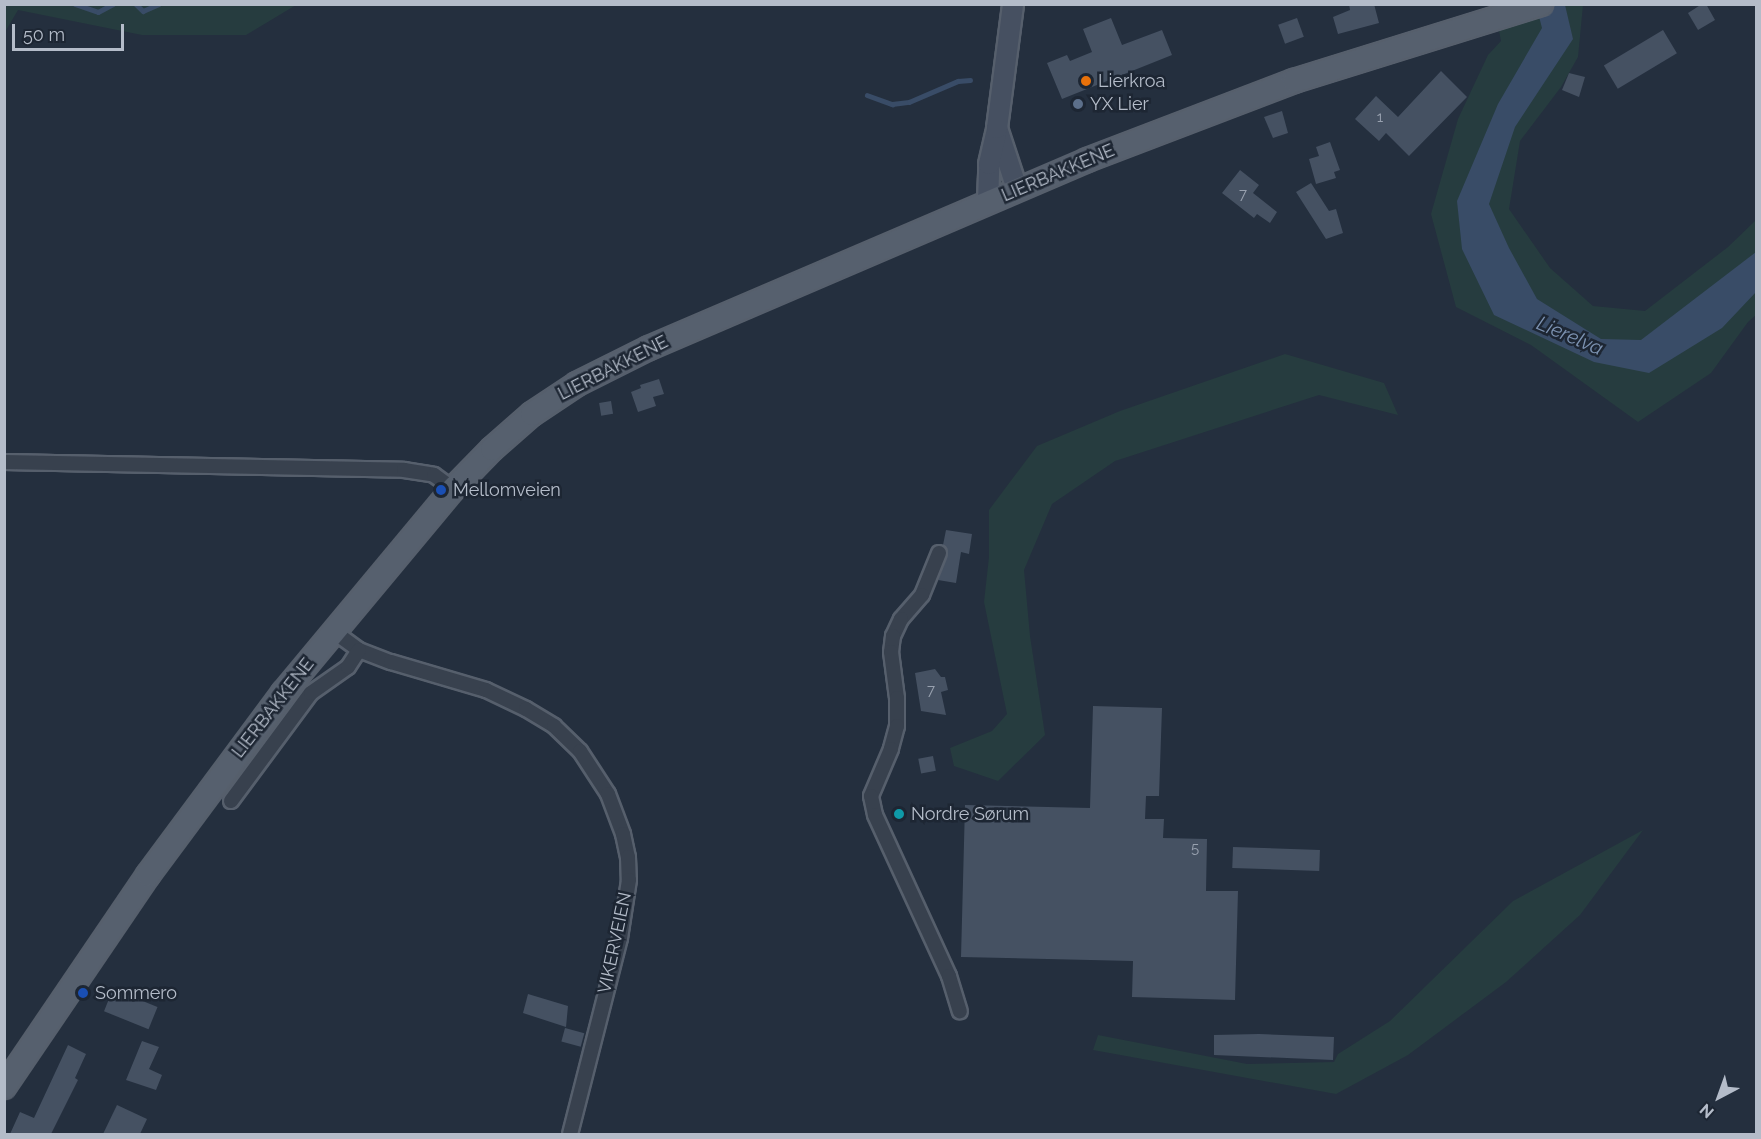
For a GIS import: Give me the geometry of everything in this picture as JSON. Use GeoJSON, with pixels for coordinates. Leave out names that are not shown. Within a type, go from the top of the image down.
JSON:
{"type":"FeatureCollection","features":[{"type":"Feature","properties":{"kind":"main road"},"geometry":{"type":"LineString","coordinates":[[988,202],[989,164],[997,128],[1013,4]]}},
{"type":"Feature","properties":{"kind":"main road","name":"LIERBAKKENE"},"geometry":{"type":"LineString","coordinates":[[4,1087],[154,866],[250,736],[333,631],[453,489],[512,431],[577,384],[698,326],[1017,189],[1263,92],[1541,4]]}},
{"type":"Feature","properties":{"kind":"main road"},"geometry":{"type":"LineString","coordinates":[[997,128],[1017,189]]}},
{"type":"Feature","properties":{"kind":"street"},"geometry":{"type":"LineString","coordinates":[[4,462],[404,470],[434,475],[453,489]]}},
{"type":"Feature","properties":{"kind":"street"},"geometry":{"type":"LineString","coordinates":[[939,553],[922,595],[901,619],[893,636],[891,652],[897,698],[897,726],[891,749],[871,795],[875,814],[949,976],[960,1011]]}},
{"type":"Feature","properties":{"kind":"street","name":"VIKERVEIEN"},"geometry":{"type":"LineString","coordinates":[[333,631],[359,650],[391,662],[486,690],[526,709],[554,726],[580,751],[608,794],[623,834],[628,857],[629,880],[620,938],[570,1134]]}},
{"type":"Feature","properties":{"kind":"street"},"geometry":{"type":"LineString","coordinates":[[231,801],[311,693],[348,667],[359,650]]}},
{"type":"Feature","properties":{"kind":"green space"},"geometry":{"type":"Polygon","coordinates":[[[5,4],[296,5],[246,35],[142,35],[18,10],[5,32],[5,4]]]}},
{"type":"Feature","properties":{"kind":"green space"},"geometry":{"type":"Polygon","coordinates":[[[1494,5],[1583,5],[1578,57],[1561,87],[1520,141],[1509,209],[1550,268],[1593,306],[1645,311],[1728,247],[1756,220],[1756,315],[1748,322],[1711,373],[1638,422],[1531,345],[1456,307],[1431,214],[1458,119],[1488,55],[1501,41],[1494,5]]]}},
{"type":"Feature","properties":{"kind":"green space"},"geometry":{"type":"Polygon","coordinates":[[[1285,354],[1384,383],[1398,415],[1319,395],[1115,461],[1052,504],[1024,570],[1030,636],[1045,735],[998,781],[954,766],[950,748],[992,731],[1007,714],[984,602],[989,557],[989,510],[1037,446],[1120,411],[1285,354]]]}},
{"type":"Feature","properties":{"kind":"green space"},"geometry":{"type":"Polygon","coordinates":[[[1643,830],[1580,915],[1506,982],[1408,1055],[1336,1094],[1093,1050],[1098,1035],[1247,1064],[1334,1062],[1338,1054],[1390,1021],[1513,901],[1643,830]]]}},
{"type":"Feature","properties":{"kind":"water","name":"Lierelva"},"geometry":{"type":"Polygon","coordinates":[[[1536,5],[1565,5],[1573,39],[1515,127],[1489,204],[1509,248],[1537,299],[1601,339],[1641,340],[1756,252],[1756,292],[1722,328],[1649,373],[1594,362],[1494,315],[1462,249],[1457,201],[1498,104],[1542,28],[1536,5]]]}},
{"type":"Feature","properties":{"kind":"building"},"geometry":{"type":"Polygon","coordinates":[[[1349,4],[1374,4],[1379,23],[1338,34],[1333,17],[1350,10],[1349,4]]]}},
{"type":"Feature","properties":{"kind":"building"},"geometry":{"type":"Polygon","coordinates":[[[1706,4],[1715,20],[1698,30],[1688,13],[1706,4]]]}},
{"type":"Feature","properties":{"kind":"building"},"geometry":{"type":"Polygon","coordinates":[[[1111,18],[1122,45],[1162,30],[1172,55],[1062,99],[1047,63],[1067,55],[1070,61],[1092,52],[1083,29],[1111,18]]]}},
{"type":"Feature","properties":{"kind":"building"},"geometry":{"type":"Polygon","coordinates":[[[1297,18],[1304,37],[1285,44],[1278,25],[1297,18]]]}},
{"type":"Feature","properties":{"kind":"building"},"geometry":{"type":"Polygon","coordinates":[[[1663,30],[1677,53],[1618,89],[1604,66],[1663,30]]]}},
{"type":"Feature","properties":{"kind":"building"},"geometry":{"type":"Polygon","coordinates":[[[1441,71],[1467,97],[1409,156],[1386,133],[1379,141],[1355,119],[1376,96],[1398,117],[1441,71]]]}},
{"type":"Feature","properties":{"kind":"building"},"geometry":{"type":"Polygon","coordinates":[[[1569,73],[1585,77],[1579,97],[1562,90],[1569,73]]]}},
{"type":"Feature","properties":{"kind":"building"},"geometry":{"type":"Polygon","coordinates":[[[1282,111],[1288,133],[1273,138],[1264,117],[1282,111]]]}},
{"type":"Feature","properties":{"kind":"building"},"geometry":{"type":"Polygon","coordinates":[[[1330,142],[1340,170],[1334,172],[1336,178],[1316,184],[1309,159],[1319,156],[1316,147],[1330,142]]]}},
{"type":"Feature","properties":{"kind":"building"},"geometry":{"type":"Polygon","coordinates":[[[1240,170],[1259,185],[1253,193],[1277,212],[1270,223],[1257,214],[1254,218],[1222,193],[1240,170]]]}},
{"type":"Feature","properties":{"kind":"building"},"geometry":{"type":"Polygon","coordinates":[[[1311,183],[1329,211],[1336,209],[1343,233],[1326,239],[1296,192],[1311,183]]]}},
{"type":"Feature","properties":{"kind":"building"},"geometry":{"type":"Polygon","coordinates":[[[659,379],[664,394],[653,397],[656,406],[638,412],[631,392],[641,388],[640,385],[659,379]]]}},
{"type":"Feature","properties":{"kind":"building"},"geometry":{"type":"Polygon","coordinates":[[[611,401],[613,414],[601,416],[599,403],[611,401]]]}},
{"type":"Feature","properties":{"kind":"building"},"geometry":{"type":"Polygon","coordinates":[[[946,530],[972,534],[969,554],[961,552],[956,583],[938,580],[947,556],[943,545],[946,530]]]}},
{"type":"Feature","properties":{"kind":"building"},"geometry":{"type":"Polygon","coordinates":[[[935,669],[941,677],[945,677],[948,690],[941,692],[946,715],[921,711],[915,673],[935,669]]]}},
{"type":"Feature","properties":{"kind":"building"},"geometry":{"type":"Polygon","coordinates":[[[1093,706],[1162,708],[1159,796],[1146,796],[1145,819],[1164,819],[1163,838],[1207,839],[1206,891],[1238,891],[1235,1000],[1132,997],[1133,961],[961,957],[965,805],[1090,808],[1093,706]]]}},
{"type":"Feature","properties":{"kind":"building"},"geometry":{"type":"Polygon","coordinates":[[[933,756],[936,771],[921,774],[918,759],[933,756]]]}},
{"type":"Feature","properties":{"kind":"building"},"geometry":{"type":"Polygon","coordinates":[[[1233,847],[1320,850],[1319,871],[1232,868],[1233,847]]]}},
{"type":"Feature","properties":{"kind":"building"},"geometry":{"type":"Polygon","coordinates":[[[113,989],[158,1007],[149,1029],[104,1011],[113,989]]]}},
{"type":"Feature","properties":{"kind":"building"},"geometry":{"type":"Polygon","coordinates":[[[528,994],[568,1006],[566,1027],[523,1013],[528,994]]]}},
{"type":"Feature","properties":{"kind":"building"},"geometry":{"type":"Polygon","coordinates":[[[565,1028],[584,1033],[581,1047],[561,1042],[565,1028]]]}},
{"type":"Feature","properties":{"kind":"building"},"geometry":{"type":"Polygon","coordinates":[[[1214,1035],[1334,1037],[1333,1060],[1214,1055],[1214,1035]]]}},
{"type":"Feature","properties":{"kind":"building"},"geometry":{"type":"Polygon","coordinates":[[[142,1041],[159,1047],[149,1069],[162,1075],[156,1090],[126,1080],[142,1041]]]}},
{"type":"Feature","properties":{"kind":"building"},"geometry":{"type":"Polygon","coordinates":[[[68,1045],[86,1054],[75,1078],[78,1080],[51,1134],[10,1134],[20,1112],[34,1118],[68,1045]]]}},
{"type":"Feature","properties":{"kind":"building"},"geometry":{"type":"Polygon","coordinates":[[[117,1105],[147,1119],[140,1134],[103,1134],[117,1105]]]}},
{"type":"Feature","properties":{"kind":"waterway"},"geometry":{"type":"LineString","coordinates":[[75,4],[98,12],[113,4]]}},
{"type":"Feature","properties":{"kind":"waterway"},"geometry":{"type":"LineString","coordinates":[[136,4],[143,11],[159,4]]}},
{"type":"Feature","properties":{"kind":"waterway"},"geometry":{"type":"LineString","coordinates":[[867,95],[892,104],[909,102],[958,81],[970,80]]}},
{"type":"Feature","properties":{"kind":"place","name":"Lierkroa"},"geometry":{"type":"Point","coordinates":[1086,81]}},
{"type":"Feature","properties":{"kind":"place","name":"YX Lier"},"geometry":{"type":"Point","coordinates":[1078,104]}},
{"type":"Feature","properties":{"kind":"place","name":"Mellomveien"},"geometry":{"type":"Point","coordinates":[441,490]}},
{"type":"Feature","properties":{"kind":"place","name":"Nordre Sørum"},"geometry":{"type":"Point","coordinates":[899,814]}},
{"type":"Feature","properties":{"kind":"place","name":"Sommero"},"geometry":{"type":"Point","coordinates":[83,993]}}]}
